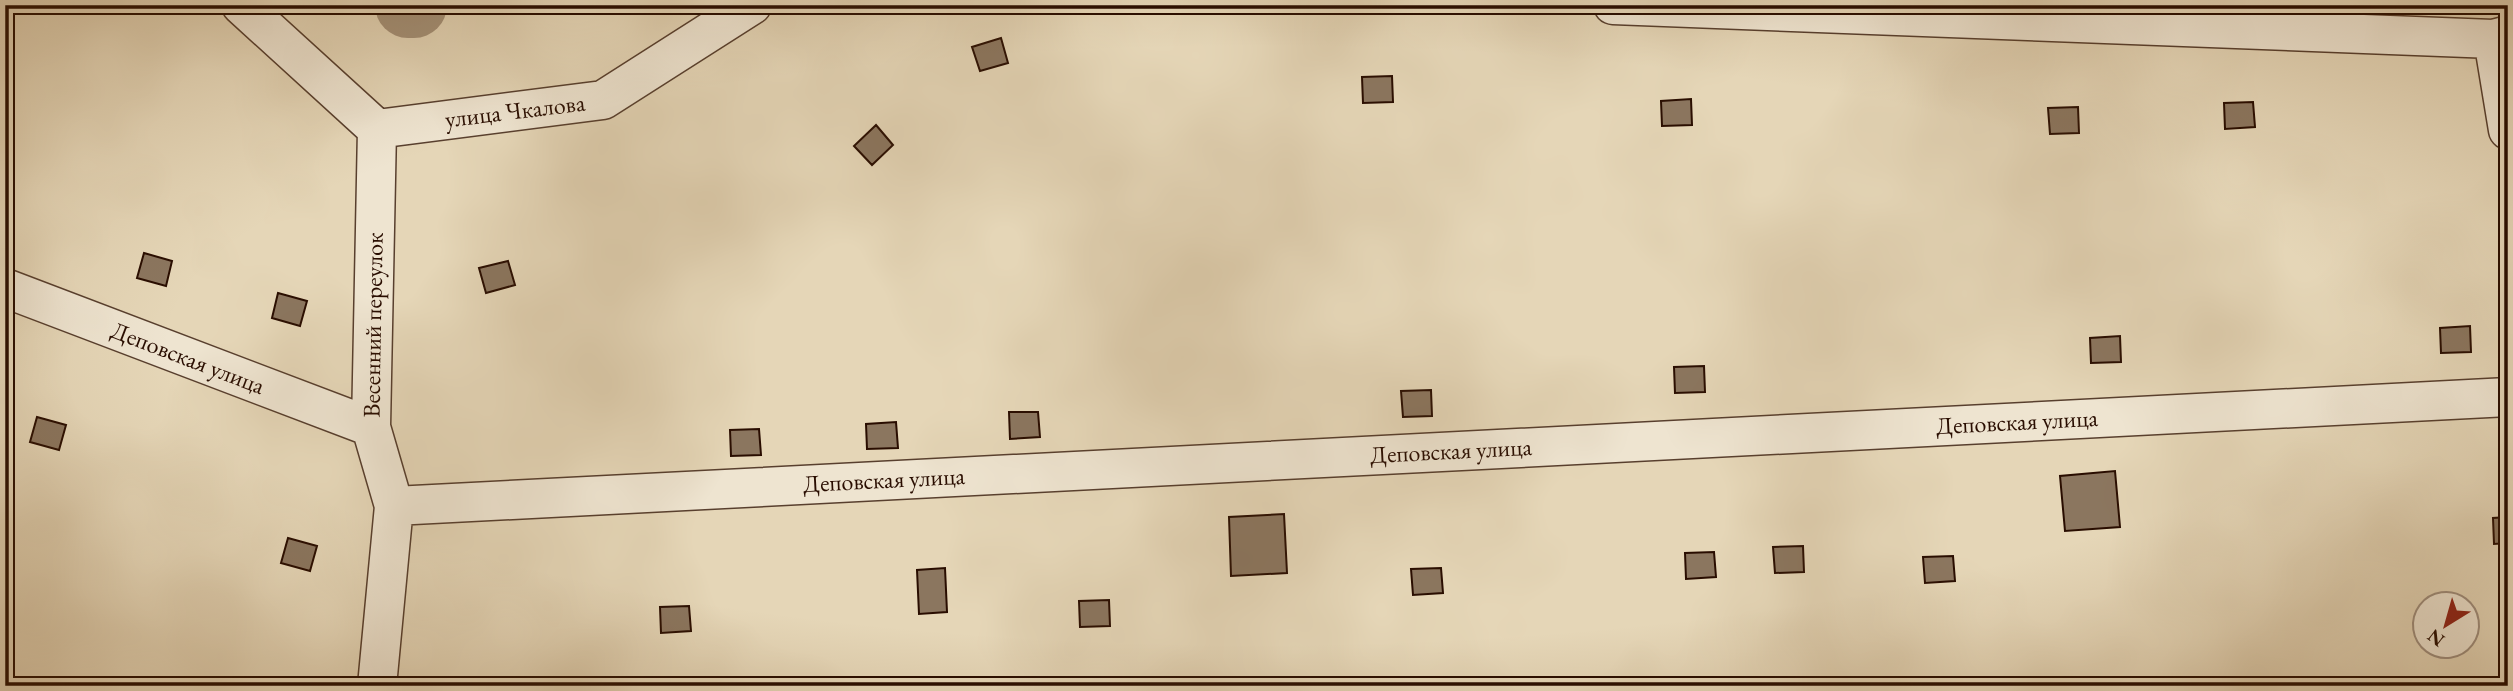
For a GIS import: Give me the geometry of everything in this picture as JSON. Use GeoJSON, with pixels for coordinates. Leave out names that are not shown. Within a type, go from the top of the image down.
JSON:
{"type":"FeatureCollection","features":[{"type":"Feature","properties":{"kind":"street"},"geometry":{"type":"LineString","coordinates":[[241,5],[377,129]]}},
{"type":"Feature","properties":{"kind":"street","name":"улица Чкалова"},"geometry":{"type":"LineString","coordinates":[[377,129],[603,100],[752,5]]}},
{"type":"Feature","properties":{"kind":"street"},"geometry":{"type":"LineString","coordinates":[[1614,5],[2501,37],[2508,130]]}},
{"type":"Feature","properties":{"kind":"street","name":"Весенний переулок"},"geometry":{"type":"LineString","coordinates":[[377,129],[371,427],[394,506],[377,686]]}},
{"type":"Feature","properties":{"kind":"street","name":"Деповская улица"},"geometry":{"type":"LineString","coordinates":[[5,288],[371,427]]}},
{"type":"Feature","properties":{"kind":"street","name":"Деповская улица"},"geometry":{"type":"LineString","coordinates":[[394,506],[2508,397]]}},
{"type":"Feature","properties":{"kind":"building"},"geometry":{"type":"Polygon","coordinates":[[[1001,38],[1008,63],[980,71],[972,47],[1001,38]]]}},
{"type":"Feature","properties":{"kind":"building"},"geometry":{"type":"Polygon","coordinates":[[[1392,76],[1393,102],[1363,103],[1362,77],[1392,76]]]}},
{"type":"Feature","properties":{"kind":"building"},"geometry":{"type":"Polygon","coordinates":[[[1691,99],[1692,125],[1662,126],[1661,101],[1691,99]]]}},
{"type":"Feature","properties":{"kind":"building"},"geometry":{"type":"Polygon","coordinates":[[[2253,102],[2255,127],[2225,129],[2224,103],[2253,102]]]}},
{"type":"Feature","properties":{"kind":"building"},"geometry":{"type":"Polygon","coordinates":[[[2078,107],[2079,133],[2050,134],[2048,108],[2078,107]]]}},
{"type":"Feature","properties":{"kind":"building"},"geometry":{"type":"Polygon","coordinates":[[[876,125],[893,145],[872,165],[854,146],[876,125]]]}},
{"type":"Feature","properties":{"kind":"building"},"geometry":{"type":"Polygon","coordinates":[[[144,253],[172,261],[166,286],[137,278],[144,253]]]}},
{"type":"Feature","properties":{"kind":"building"},"geometry":{"type":"Polygon","coordinates":[[[508,261],[515,285],[486,293],[479,268],[508,261]]]}},
{"type":"Feature","properties":{"kind":"building"},"geometry":{"type":"Polygon","coordinates":[[[278,293],[307,301],[300,326],[272,318],[278,293]]]}},
{"type":"Feature","properties":{"kind":"building"},"geometry":{"type":"Polygon","coordinates":[[[2470,326],[2471,352],[2441,353],[2440,328],[2470,326]]]}},
{"type":"Feature","properties":{"kind":"building"},"geometry":{"type":"Polygon","coordinates":[[[2120,336],[2121,362],[2091,363],[2090,338],[2120,336]]]}},
{"type":"Feature","properties":{"kind":"building"},"geometry":{"type":"Polygon","coordinates":[[[1704,366],[1705,392],[1675,393],[1674,367],[1704,366]]]}},
{"type":"Feature","properties":{"kind":"building"},"geometry":{"type":"Polygon","coordinates":[[[1431,390],[1432,416],[1403,417],[1401,391],[1431,390]]]}},
{"type":"Feature","properties":{"kind":"building"},"geometry":{"type":"Polygon","coordinates":[[[1009,412],[1038,412],[1040,437],[1010,439],[1009,412]]]}},
{"type":"Feature","properties":{"kind":"building"},"geometry":{"type":"Polygon","coordinates":[[[37,417],[66,425],[59,450],[30,442],[37,417]]]}},
{"type":"Feature","properties":{"kind":"building"},"geometry":{"type":"Polygon","coordinates":[[[896,422],[898,448],[867,449],[866,424],[896,422]]]}},
{"type":"Feature","properties":{"kind":"building"},"geometry":{"type":"Polygon","coordinates":[[[759,429],[761,455],[731,456],[730,430],[759,429]]]}},
{"type":"Feature","properties":{"kind":"building"},"geometry":{"type":"Polygon","coordinates":[[[2115,471],[2120,527],[2065,531],[2060,476],[2115,471]]]}},
{"type":"Feature","properties":{"kind":"building"},"geometry":{"type":"Polygon","coordinates":[[[1284,514],[1287,573],[1231,576],[1229,517],[1284,514]]]}},
{"type":"Feature","properties":{"kind":"building"},"geometry":{"type":"Polygon","coordinates":[[[2508,517],[2508,543],[2494,544],[2493,518],[2508,517]]]}},
{"type":"Feature","properties":{"kind":"building"},"geometry":{"type":"Polygon","coordinates":[[[288,538],[317,546],[310,571],[281,563],[288,538]]]}},
{"type":"Feature","properties":{"kind":"building"},"geometry":{"type":"Polygon","coordinates":[[[1803,546],[1804,572],[1775,573],[1773,547],[1803,546]]]}},
{"type":"Feature","properties":{"kind":"building"},"geometry":{"type":"Polygon","coordinates":[[[1714,552],[1716,577],[1686,579],[1685,553],[1714,552]]]}},
{"type":"Feature","properties":{"kind":"building"},"geometry":{"type":"Polygon","coordinates":[[[1953,556],[1955,581],[1925,583],[1923,557],[1953,556]]]}},
{"type":"Feature","properties":{"kind":"building"},"geometry":{"type":"Polygon","coordinates":[[[945,568],[947,612],[919,614],[917,570],[945,568]]]}},
{"type":"Feature","properties":{"kind":"building"},"geometry":{"type":"Polygon","coordinates":[[[1441,568],[1443,593],[1413,595],[1411,569],[1441,568]]]}},
{"type":"Feature","properties":{"kind":"building"},"geometry":{"type":"Polygon","coordinates":[[[1109,600],[1110,626],[1080,627],[1079,601],[1109,600]]]}},
{"type":"Feature","properties":{"kind":"building"},"geometry":{"type":"Polygon","coordinates":[[[689,606],[691,631],[661,633],[660,607],[689,606]]]}},
{"type":"Feature","properties":{"kind":"waterway"},"geometry":{"type":"LineString","coordinates":[[408,5],[414,5]]}}]}
